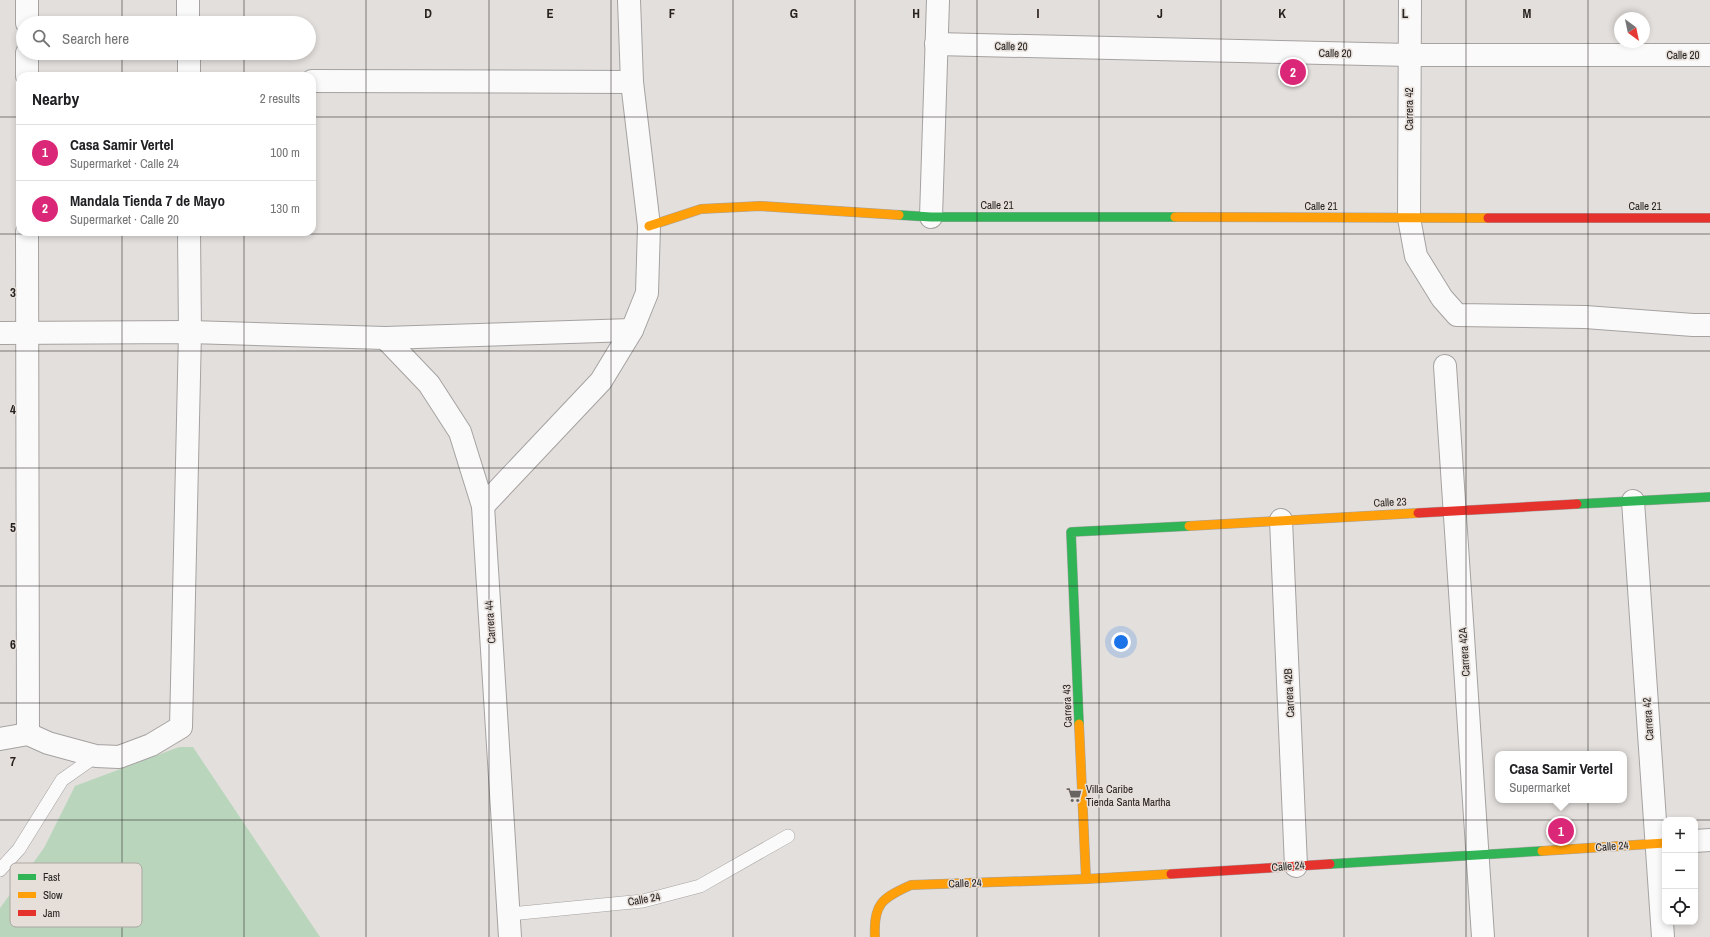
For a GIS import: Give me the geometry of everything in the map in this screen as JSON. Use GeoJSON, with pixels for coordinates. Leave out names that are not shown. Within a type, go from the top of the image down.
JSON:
{"type":"FeatureCollection","features":[{"type":"Feature","properties":{"kind":"street"},"geometry":{"type":"LineString","coordinates":[[28,0],[28,16]]}},
{"type":"Feature","properties":{"kind":"street"},"geometry":{"type":"LineString","coordinates":[[188,0],[188,16]]}},
{"type":"Feature","properties":{"kind":"street"},"geometry":{"type":"LineString","coordinates":[[483,506],[601,381],[632,330],[647,293],[649,226],[632,82],[629,0]]}},
{"type":"Feature","properties":{"kind":"street"},"geometry":{"type":"LineString","coordinates":[[931,217],[938,0]]}},
{"type":"Feature","properties":{"kind":"street","name":"Carrera 42"},"geometry":{"type":"LineString","coordinates":[[1410,0],[1409,218],[1416,256],[1442,298],[1456,314],[1585,317],[1710,325]]}},
{"type":"Feature","properties":{"kind":"street","name":"Calle 20"},"geometry":{"type":"LineString","coordinates":[[936,44],[1410,55],[1710,55]]}},
{"type":"Feature","properties":{"kind":"street"},"geometry":{"type":"LineString","coordinates":[[28,60],[28,72]]}},
{"type":"Feature","properties":{"kind":"street"},"geometry":{"type":"LineString","coordinates":[[188,60],[189,72]]}},
{"type":"Feature","properties":{"kind":"street"},"geometry":{"type":"LineString","coordinates":[[316,81],[632,82]]}},
{"type":"Feature","properties":{"kind":"street","name":"Calle 21"},"geometry":{"type":"LineString","coordinates":[[649,226],[701,209],[760,206],[931,217],[1710,218]]}},
{"type":"Feature","properties":{"kind":"street"},"geometry":{"type":"LineString","coordinates":[[28,236],[28,734]]}},
{"type":"Feature","properties":{"kind":"street"},"geometry":{"type":"LineString","coordinates":[[0,738],[28,734],[48,743],[96,756],[119,757],[151,745],[181,727],[190,332],[189,236]]}},
{"type":"Feature","properties":{"kind":"street"},"geometry":{"type":"LineString","coordinates":[[0,333],[28,331],[190,332],[384,338],[632,330]]}},
{"type":"Feature","properties":{"kind":"street","name":"Carrera 44"},"geometry":{"type":"LineString","coordinates":[[384,338],[429,384],[460,432],[483,506],[510,914],[510,937]]}},
{"type":"Feature","properties":{"kind":"street","name":"Carrera 42A"},"geometry":{"type":"LineString","coordinates":[[1445,366],[1483,937]]}},
{"type":"Feature","properties":{"kind":"street","name":"Calle 23"},"geometry":{"type":"LineString","coordinates":[[1071,532],[1710,497]]}},
{"type":"Feature","properties":{"kind":"street","name":"Carrera 42"},"geometry":{"type":"LineString","coordinates":[[1633,501],[1661,843],[1663,937]]}},
{"type":"Feature","properties":{"kind":"street","name":"Carrera 42B"},"geometry":{"type":"LineString","coordinates":[[1281,520],[1296,866]]}},
{"type":"Feature","properties":{"kind":"street","name":"Carrera 43"},"geometry":{"type":"LineString","coordinates":[[1071,532],[1086,879]]}},
{"type":"Feature","properties":{"kind":"street"},"geometry":{"type":"LineString","coordinates":[[1698,841],[1710,840]]}},
{"type":"Feature","properties":{"kind":"street","name":"Calle 24"},"geometry":{"type":"LineString","coordinates":[[875,937],[873,919],[878,905],[890,894],[912,885],[1086,879],[1661,843]]}},
{"type":"Feature","properties":{"kind":"lane"},"geometry":{"type":"LineString","coordinates":[[0,870],[18,849],[62,780],[96,756]]}},
{"type":"Feature","properties":{"kind":"lane","name":"Calle 24"},"geometry":{"type":"LineString","coordinates":[[510,914],[643,901],[700,886],[788,836]]}},
{"type":"Feature","properties":{"kind":"green space"},"geometry":{"type":"Polygon","coordinates":[[[179,747],[193,747],[320,937],[0,937],[0,908],[10,894],[10,927],[142,927],[142,863],[33,863],[44,848],[75,786],[179,747]]]}},
{"type":"Feature","properties":{"kind":"traffic: fast"},"geometry":{"type":"LineString","coordinates":[[899,215],[931,217],[1175,217]]}},
{"type":"Feature","properties":{"kind":"traffic: fast"},"geometry":{"type":"LineString","coordinates":[[1577,504],[1710,497]]}},
{"type":"Feature","properties":{"kind":"traffic: fast"},"geometry":{"type":"LineString","coordinates":[[1079,724],[1071,532],[1189,526]]}},
{"type":"Feature","properties":{"kind":"traffic: fast"},"geometry":{"type":"LineString","coordinates":[[1330,864],[1542,851]]}},
{"type":"Feature","properties":{"kind":"traffic: slow"},"geometry":{"type":"LineString","coordinates":[[649,226],[701,209],[760,206],[899,215]]}},
{"type":"Feature","properties":{"kind":"traffic: slow"},"geometry":{"type":"LineString","coordinates":[[1175,217],[1488,218]]}},
{"type":"Feature","properties":{"kind":"traffic: slow"},"geometry":{"type":"LineString","coordinates":[[1189,526],[1418,513]]}},
{"type":"Feature","properties":{"kind":"traffic: slow"},"geometry":{"type":"LineString","coordinates":[[1079,724],[1086,879]]}},
{"type":"Feature","properties":{"kind":"traffic: slow"},"geometry":{"type":"LineString","coordinates":[[1542,851],[1662,843]]}},
{"type":"Feature","properties":{"kind":"traffic: slow"},"geometry":{"type":"LineString","coordinates":[[875,937],[876,917],[881,904],[886,898],[911,885],[1086,879],[1171,874]]}},
{"type":"Feature","properties":{"kind":"traffic: jam"},"geometry":{"type":"LineString","coordinates":[[1488,218],[1710,218]]}},
{"type":"Feature","properties":{"kind":"traffic: jam"},"geometry":{"type":"LineString","coordinates":[[1418,513],[1577,504]]}},
{"type":"Feature","properties":{"kind":"traffic: jam"},"geometry":{"type":"LineString","coordinates":[[1171,874],[1330,864]]}},
{"type":"Feature","properties":{"kind":"place","name":"Mandala Tienda 7 de Mayo"},"geometry":{"type":"Point","coordinates":[1293,72]}},
{"type":"Feature","properties":{"kind":"place","name":"Villa Caribe Tienda Santa Martha"},"geometry":{"type":"Point","coordinates":[1074,795]}},
{"type":"Feature","properties":{"kind":"place","name":"Casa Samir Vertel"},"geometry":{"type":"Point","coordinates":[1561,831]}}]}
